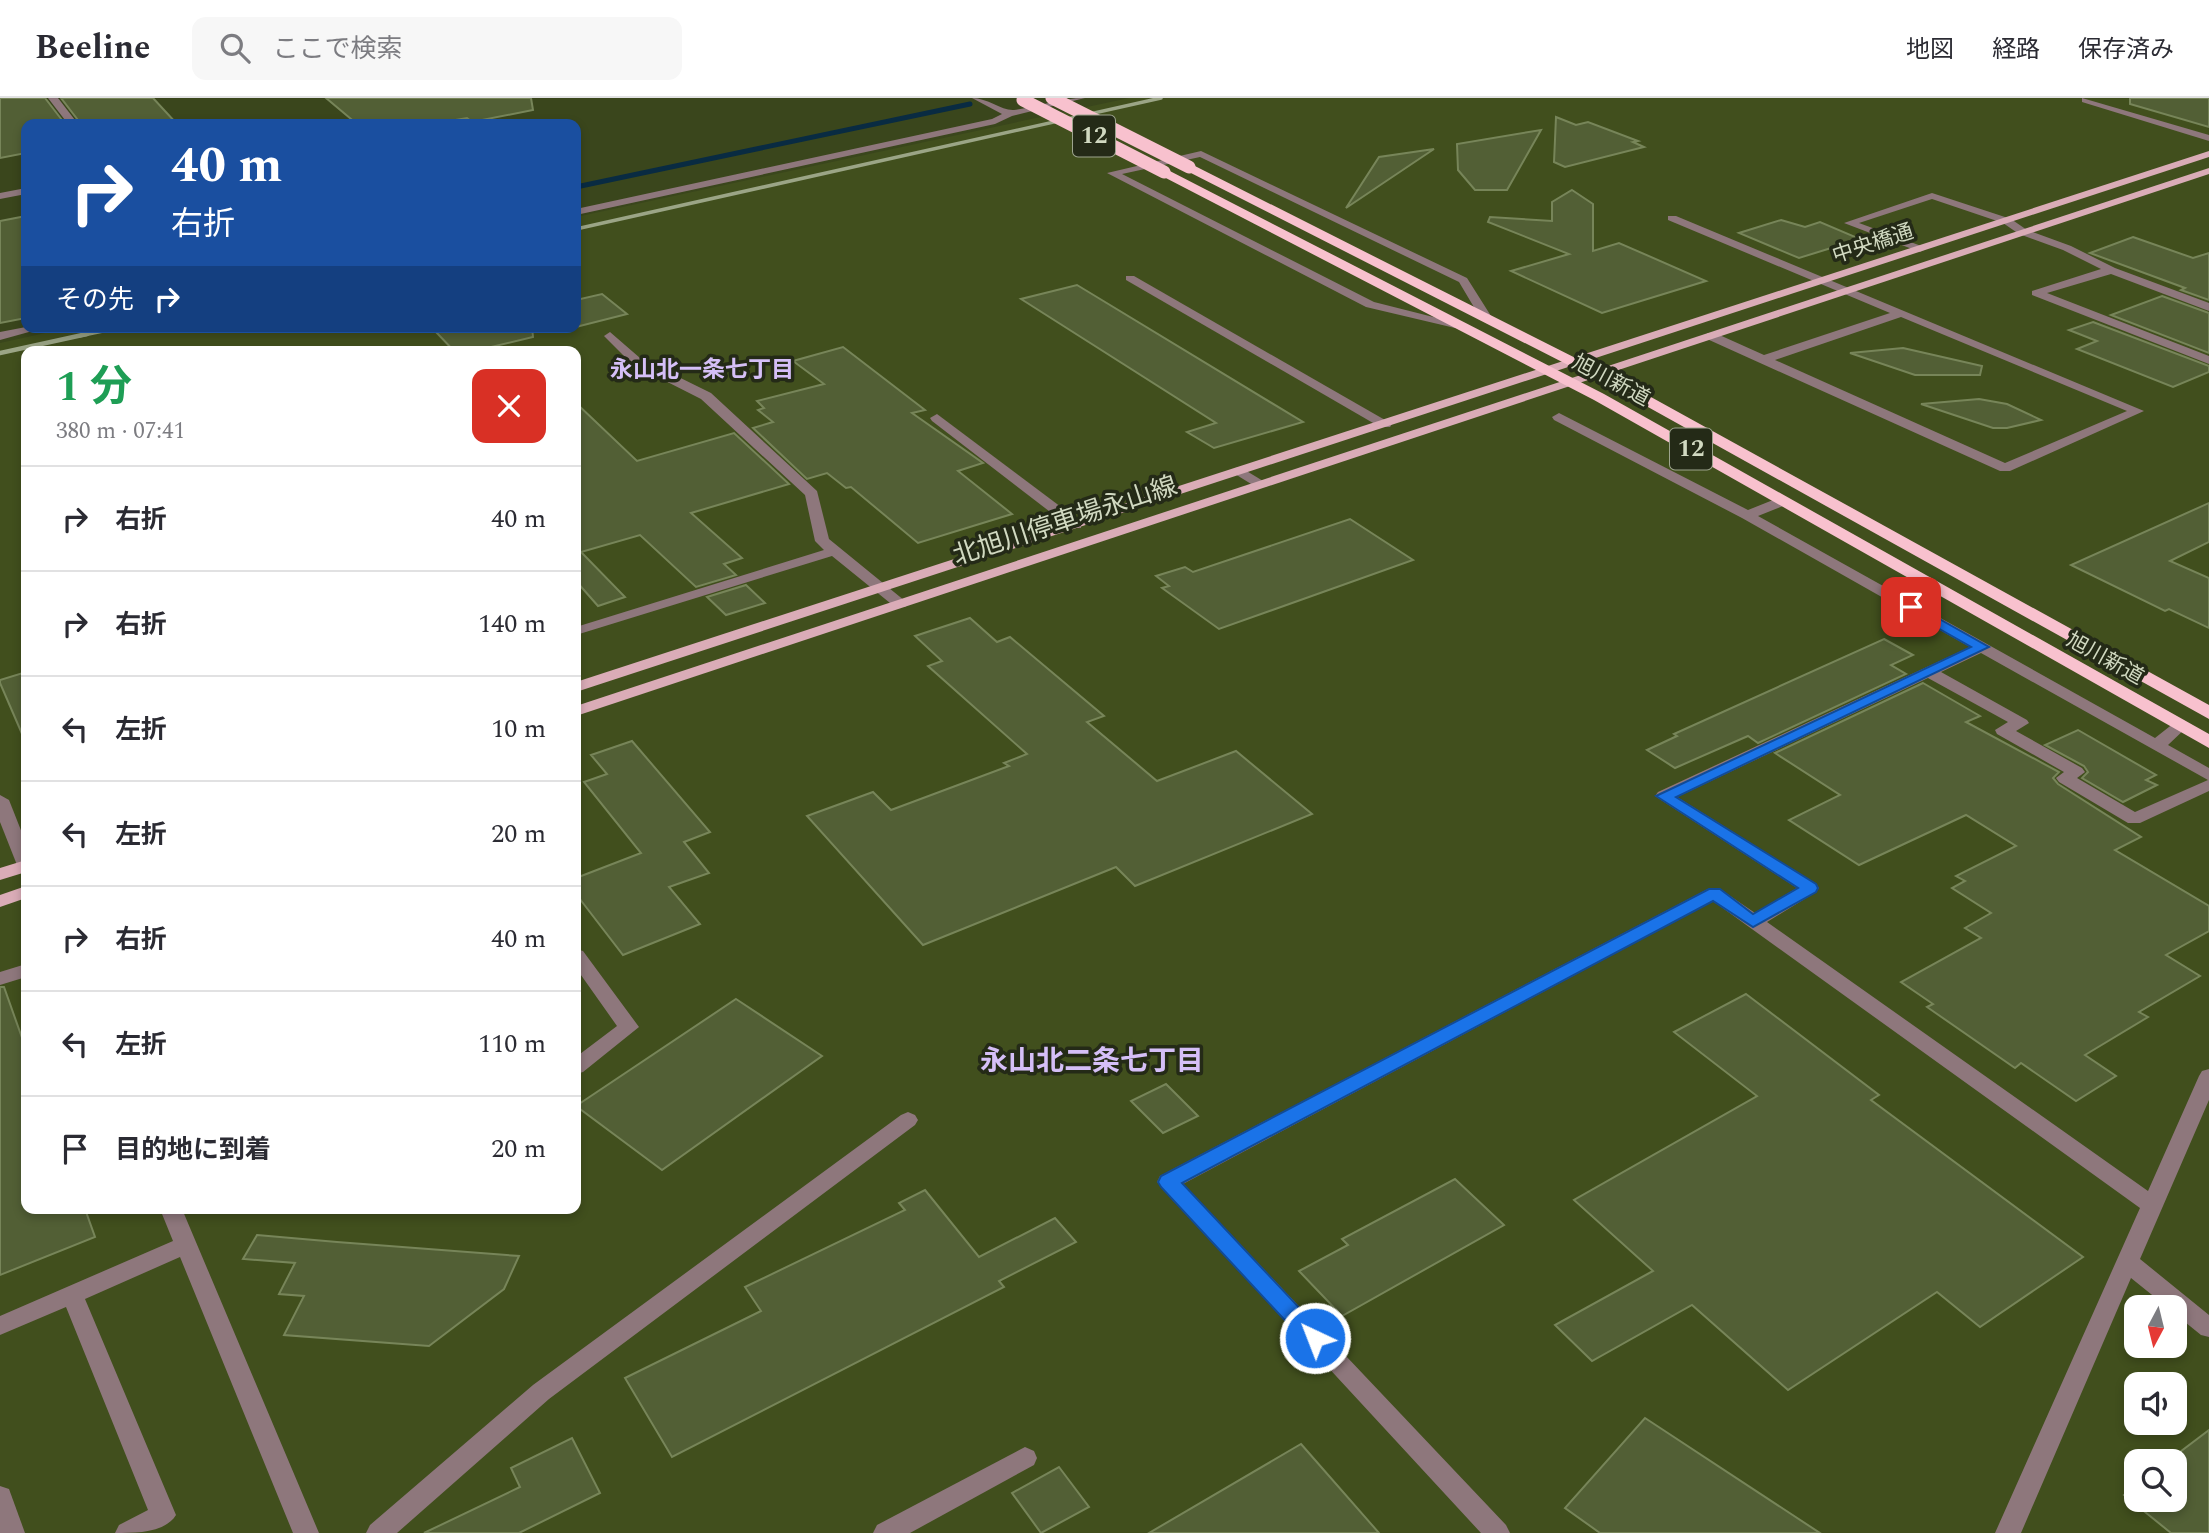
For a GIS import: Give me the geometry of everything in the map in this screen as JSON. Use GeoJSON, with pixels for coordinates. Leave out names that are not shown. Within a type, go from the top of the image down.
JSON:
{"type":"FeatureCollection","features":[{"type":"Feature","properties":{"kind":"highway","name":"旭川新道"},"geometry":{"type":"LineString","coordinates":[[1052,98],[1598,374],[2209,713]]}},
{"type":"Feature","properties":{"kind":"highway","name":"旭川新道"},"geometry":{"type":"LineString","coordinates":[[1020,99],[1571,382],[2209,742]]}},
{"type":"Feature","properties":{"kind":"main road","name":"中央橋通"},"geometry":{"type":"LineString","coordinates":[[1548,371],[2209,154]]}},
{"type":"Feature","properties":{"kind":"main road","name":"中央橋通"},"geometry":{"type":"LineString","coordinates":[[1571,382],[2209,171]]}},
{"type":"Feature","properties":{"kind":"main road","name":"北旭川停車場永山線"},"geometry":{"type":"LineString","coordinates":[[581,685],[1548,371]]}},
{"type":"Feature","properties":{"kind":"main road","name":"北旭川停車場永山線"},"geometry":{"type":"LineString","coordinates":[[581,709],[1571,382]]}},
{"type":"Feature","properties":{"kind":"main road"},"geometry":{"type":"LineString","coordinates":[[0,874],[21,867]]}},
{"type":"Feature","properties":{"kind":"main road"},"geometry":{"type":"LineString","coordinates":[[0,901],[21,894]]}},
{"type":"Feature","properties":{"kind":"street"},"geometry":{"type":"LineString","coordinates":[[53,98],[69,119]]}},
{"type":"Feature","properties":{"kind":"street"},"geometry":{"type":"LineString","coordinates":[[977,98],[1009,114]]}},
{"type":"Feature","properties":{"kind":"street"},"geometry":{"type":"LineString","coordinates":[[581,211],[995,121],[1009,114],[1080,98]]}},
{"type":"Feature","properties":{"kind":"street"},"geometry":{"type":"LineString","coordinates":[[2085,100],[2209,138]]}},
{"type":"Feature","properties":{"kind":"street"},"geometry":{"type":"LineString","coordinates":[[1455,324],[1370,305],[1112,173],[1200,154],[1463,280],[1485,316]]}},
{"type":"Feature","properties":{"kind":"street"},"geometry":{"type":"LineString","coordinates":[[0,196],[21,192]]}},
{"type":"Feature","properties":{"kind":"street"},"geometry":{"type":"LineString","coordinates":[[1920,249],[1849,223],[1931,196],[2007,221],[2023,232],[2067,248],[2111,270],[2209,307]]}},
{"type":"Feature","properties":{"kind":"street"},"geometry":{"type":"LineString","coordinates":[[1672,218],[2138,411],[2005,468],[1711,336]]}},
{"type":"Feature","properties":{"kind":"street"},"geometry":{"type":"LineString","coordinates":[[2111,270],[2036,293],[2209,360]]}},
{"type":"Feature","properties":{"kind":"street"},"geometry":{"type":"LineString","coordinates":[[1130,278],[1385,424]]}},
{"type":"Feature","properties":{"kind":"street"},"geometry":{"type":"LineString","coordinates":[[1763,360],[1902,313]]}},
{"type":"Feature","properties":{"kind":"street"},"geometry":{"type":"LineString","coordinates":[[0,336],[21,331]]}},
{"type":"Feature","properties":{"kind":"street"},"geometry":{"type":"LineString","coordinates":[[610,337],[636,361],[706,396],[812,494],[822,541],[900,604]]}},
{"type":"Feature","properties":{"kind":"street"},"geometry":{"type":"LineString","coordinates":[[1559,417],[1747,515],[2209,775]]}},
{"type":"Feature","properties":{"kind":"street"},"geometry":{"type":"LineString","coordinates":[[937,418],[1076,525]]}},
{"type":"Feature","properties":{"kind":"street"},"geometry":{"type":"LineString","coordinates":[[1240,471],[1261,484]]}},
{"type":"Feature","properties":{"kind":"street"},"geometry":{"type":"LineString","coordinates":[[1747,515],[1783,501]]}},
{"type":"Feature","properties":{"kind":"street"},"geometry":{"type":"LineString","coordinates":[[581,630],[834,551]]}},
{"type":"Feature","properties":{"kind":"street"},"geometry":{"type":"LineString","coordinates":[[1753,922],[1810,888],[1664,796],[1982,647]]}},
{"type":"Feature","properties":{"kind":"street"},"geometry":{"type":"LineString","coordinates":[[1928,672],[2021,723],[2003,730],[2076,772],[2065,778],[2134,819],[2209,785]]}},
{"type":"Feature","properties":{"kind":"street"},"geometry":{"type":"LineString","coordinates":[[2156,746],[2180,726]]}},
{"type":"Feature","properties":{"kind":"street"},"geometry":{"type":"LineString","coordinates":[[0,800],[21,852]]}},
{"type":"Feature","properties":{"kind":"street"},"geometry":{"type":"LineString","coordinates":[[1497,1533],[1168,1182],[1714,893],[2152,1205]]}},
{"type":"Feature","properties":{"kind":"street"},"geometry":{"type":"LineString","coordinates":[[581,962],[629,1027],[581,1063]]}},
{"type":"Feature","properties":{"kind":"street"},"geometry":{"type":"LineString","coordinates":[[0,979],[21,972]]}},
{"type":"Feature","properties":{"kind":"street"},"geometry":{"type":"LineString","coordinates":[[2008,1533],[2209,1076]]}},
{"type":"Feature","properties":{"kind":"street"},"geometry":{"type":"LineString","coordinates":[[379,1533],[541,1392],[908,1120]]}},
{"type":"Feature","properties":{"kind":"street"},"geometry":{"type":"LineString","coordinates":[[173,1214],[306,1533]]}},
{"type":"Feature","properties":{"kind":"street"},"geometry":{"type":"LineString","coordinates":[[0,1326],[186,1245]]}},
{"type":"Feature","properties":{"kind":"street"},"geometry":{"type":"LineString","coordinates":[[2127,1262],[2209,1328]]}},
{"type":"Feature","properties":{"kind":"street"},"geometry":{"type":"LineString","coordinates":[[72,1294],[163,1515],[128,1533]]}},
{"type":"Feature","properties":{"kind":"street"},"geometry":{"type":"LineString","coordinates":[[886,1533],[1025,1458]]}},
{"type":"Feature","properties":{"kind":"street"},"geometry":{"type":"LineString","coordinates":[[0,1497],[12,1533]]}},
{"type":"Feature","properties":{"kind":"shaded area"},"geometry":{"type":"Polygon","coordinates":[[[1129,98],[2209,98],[2209,1533],[0,1533],[0,343],[45,333],[581,333],[581,216],[1129,98]]]}},
{"type":"Feature","properties":{"kind":"building"},"geometry":{"type":"Polygon","coordinates":[[[0,98],[45,98],[61,119],[21,119],[21,154],[0,158],[0,98]]]}},
{"type":"Feature","properties":{"kind":"building"},"geometry":{"type":"Polygon","coordinates":[[[61,98],[153,98],[172,119],[77,119],[61,98]]]}},
{"type":"Feature","properties":{"kind":"building"},"geometry":{"type":"Polygon","coordinates":[[[326,98],[531,98],[533,110],[487,119],[351,119],[326,98]]]}},
{"type":"Feature","properties":{"kind":"building"},"geometry":{"type":"Polygon","coordinates":[[[2130,98],[2209,98],[2209,127],[2130,104],[2130,98]]]}},
{"type":"Feature","properties":{"kind":"building"},"geometry":{"type":"Polygon","coordinates":[[[1556,117],[1576,125],[1588,122],[1638,141],[1633,142],[1644,147],[1565,167],[1554,162],[1556,117]]]}},
{"type":"Feature","properties":{"kind":"building"},"geometry":{"type":"Polygon","coordinates":[[[1541,130],[1507,190],[1475,190],[1458,170],[1457,144],[1541,130]]]}},
{"type":"Feature","properties":{"kind":"building"},"geometry":{"type":"Polygon","coordinates":[[[1434,149],[1346,208],[1379,157],[1434,149]]]}},
{"type":"Feature","properties":{"kind":"building"},"geometry":{"type":"Polygon","coordinates":[[[1572,190],[1593,204],[1593,251],[1619,243],[1706,281],[1602,313],[1511,271],[1569,254],[1488,222],[1490,217],[1552,221],[1552,202],[1572,190]]]}},
{"type":"Feature","properties":{"kind":"building"},"geometry":{"type":"Polygon","coordinates":[[[21,217],[21,319],[0,323],[0,221],[21,217]]]}},
{"type":"Feature","properties":{"kind":"building"},"geometry":{"type":"Polygon","coordinates":[[[1781,220],[1805,227],[1820,222],[1860,239],[1799,258],[1739,233],[1781,220]]]}},
{"type":"Feature","properties":{"kind":"building"},"geometry":{"type":"Polygon","coordinates":[[[2133,237],[2193,258],[2209,253],[2209,300],[2181,290],[2185,288],[2090,253],[2133,237]]]}},
{"type":"Feature","properties":{"kind":"building"},"geometry":{"type":"Polygon","coordinates":[[[1077,285],[1303,422],[1214,448],[1187,432],[1216,423],[1021,299],[1077,285]]]}},
{"type":"Feature","properties":{"kind":"building"},"geometry":{"type":"Polygon","coordinates":[[[602,294],[627,314],[581,326],[581,299],[602,294]]]}},
{"type":"Feature","properties":{"kind":"building"},"geometry":{"type":"Polygon","coordinates":[[[2162,296],[2209,313],[2209,353],[2111,315],[2162,296]]]}},
{"type":"Feature","properties":{"kind":"building"},"geometry":{"type":"Polygon","coordinates":[[[2093,322],[2209,366],[2209,372],[2173,387],[2077,349],[2097,341],[2069,330],[2093,322]]]}},
{"type":"Feature","properties":{"kind":"building"},"geometry":{"type":"Polygon","coordinates":[[[437,333],[533,333],[533,337],[495,346],[449,346],[437,333]]]}},
{"type":"Feature","properties":{"kind":"building"},"geometry":{"type":"Polygon","coordinates":[[[843,347],[925,410],[912,413],[983,463],[958,471],[1012,514],[918,543],[851,487],[846,488],[827,473],[807,479],[753,428],[773,422],[758,410],[764,408],[757,401],[824,384],[793,361],[843,347]]]}},
{"type":"Feature","properties":{"kind":"building"},"geometry":{"type":"Polygon","coordinates":[[[1903,348],[1982,366],[1980,375],[1915,375],[1850,353],[1903,348]]]}},
{"type":"Feature","properties":{"kind":"building"},"geometry":{"type":"Polygon","coordinates":[[[1979,399],[2007,404],[2041,420],[2007,428],[1993,428],[1921,404],[1979,399]]]}},
{"type":"Feature","properties":{"kind":"building"},"geometry":{"type":"Polygon","coordinates":[[[581,408],[637,461],[734,433],[789,484],[691,513],[742,558],[724,564],[736,575],[696,587],[640,535],[581,552],[581,408]]]}},
{"type":"Feature","properties":{"kind":"building"},"geometry":{"type":"Polygon","coordinates":[[[2209,503],[2209,542],[2170,561],[2209,578],[2209,628],[2169,609],[2165,611],[2071,565],[2209,503]]]}},
{"type":"Feature","properties":{"kind":"building"},"geometry":{"type":"Polygon","coordinates":[[[1350,519],[1413,560],[1219,629],[1162,588],[1169,586],[1156,576],[1185,567],[1193,572],[1350,519]]]}},
{"type":"Feature","properties":{"kind":"building"},"geometry":{"type":"Polygon","coordinates":[[[581,552],[625,597],[598,606],[581,587],[581,552]]]}},
{"type":"Feature","properties":{"kind":"building"},"geometry":{"type":"Polygon","coordinates":[[[746,585],[765,603],[726,615],[707,597],[746,585]]]}},
{"type":"Feature","properties":{"kind":"building"},"geometry":{"type":"Polygon","coordinates":[[[970,618],[997,642],[1010,637],[1104,716],[1087,722],[1157,781],[1236,751],[1312,814],[1135,886],[1116,867],[923,945],[807,816],[873,792],[891,810],[1009,766],[1004,763],[1027,754],[928,666],[942,661],[915,636],[970,618]]]}},
{"type":"Feature","properties":{"kind":"building"},"geometry":{"type":"Polygon","coordinates":[[[1884,639],[1913,655],[1891,665],[1906,674],[1758,743],[1748,736],[1675,768],[1647,750],[1677,736],[1674,734],[1884,639]]]}},
{"type":"Feature","properties":{"kind":"building"},"geometry":{"type":"Polygon","coordinates":[[[21,674],[21,731],[0,683],[0,680],[21,674]]]}},
{"type":"Feature","properties":{"kind":"building"},"geometry":{"type":"Polygon","coordinates":[[[1923,683],[1980,716],[1966,722],[2059,772],[2053,778],[2058,784],[2141,837],[2115,850],[2209,906],[2209,931],[2166,955],[2200,976],[2139,1012],[2148,1017],[2085,1055],[2116,1076],[2076,1101],[2021,1063],[2015,1068],[1927,1007],[1933,1004],[1901,982],[1981,938],[1965,928],[1991,913],[1952,888],[1965,881],[1956,876],[2016,846],[1966,815],[1859,865],[1789,820],[1840,795],[1775,753],[1923,683]]]}},
{"type":"Feature","properties":{"kind":"building"},"geometry":{"type":"Polygon","coordinates":[[[2078,730],[2156,775],[2146,780],[2157,785],[2123,802],[2082,778],[2088,772],[2084,766],[2045,745],[2078,730]]]}},
{"type":"Feature","properties":{"kind":"building"},"geometry":{"type":"Polygon","coordinates":[[[632,741],[710,832],[684,842],[709,873],[669,887],[700,924],[623,955],[581,900],[581,876],[641,853],[584,782],[607,774],[591,755],[632,741]]]}},
{"type":"Feature","properties":{"kind":"building"},"geometry":{"type":"Polygon","coordinates":[[[0,987],[4,987],[21,1035],[21,1214],[87,1214],[95,1237],[0,1275],[0,987]]]}},
{"type":"Feature","properties":{"kind":"building"},"geometry":{"type":"Polygon","coordinates":[[[1746,994],[1879,1095],[1871,1100],[2083,1257],[1980,1327],[1937,1292],[1788,1390],[1692,1305],[1592,1361],[1555,1325],[1653,1271],[1574,1200],[1757,1096],[1674,1032],[1746,994]]]}},
{"type":"Feature","properties":{"kind":"building"},"geometry":{"type":"Polygon","coordinates":[[[736,999],[822,1056],[662,1170],[581,1110],[581,1103],[736,999]]]}},
{"type":"Feature","properties":{"kind":"building"},"geometry":{"type":"Polygon","coordinates":[[[1166,1084],[1198,1116],[1163,1133],[1131,1101],[1166,1084]]]}},
{"type":"Feature","properties":{"kind":"building"},"geometry":{"type":"Polygon","coordinates":[[[1455,1179],[1504,1225],[1342,1316],[1299,1271],[1348,1245],[1342,1239],[1455,1179]]]}},
{"type":"Feature","properties":{"kind":"building"},"geometry":{"type":"Polygon","coordinates":[[[925,1190],[979,1257],[1055,1218],[1076,1242],[999,1281],[1004,1287],[672,1457],[625,1378],[761,1311],[745,1287],[905,1210],[899,1203],[925,1190]]]}},
{"type":"Feature","properties":{"kind":"building"},"geometry":{"type":"Polygon","coordinates":[[[257,1235],[519,1256],[504,1289],[429,1346],[284,1335],[304,1296],[279,1294],[295,1263],[243,1259],[257,1235]]]}},
{"type":"Feature","properties":{"kind":"building"},"geometry":{"type":"Polygon","coordinates":[[[1645,1418],[1820,1533],[1600,1533],[1565,1508],[1645,1418]]]}},
{"type":"Feature","properties":{"kind":"building"},"geometry":{"type":"Polygon","coordinates":[[[2209,1430],[2209,1533],[2171,1533],[2145,1512],[2187,1512],[2187,1449],[2184,1449],[2209,1430]]]}},
{"type":"Feature","properties":{"kind":"building"},"geometry":{"type":"Polygon","coordinates":[[[572,1438],[600,1493],[519,1533],[424,1533],[520,1487],[511,1468],[572,1438]]]}},
{"type":"Feature","properties":{"kind":"building"},"geometry":{"type":"Polygon","coordinates":[[[1301,1444],[1379,1533],[1149,1533],[1301,1444]]]}},
{"type":"Feature","properties":{"kind":"building"},"geometry":{"type":"Polygon","coordinates":[[[1059,1467],[1089,1507],[1041,1533],[1012,1493],[1059,1467]]]}},
{"type":"Feature","properties":{"kind":"waterway"},"geometry":{"type":"LineString","coordinates":[[581,186],[970,104]]}},
{"type":"Feature","properties":{"kind":"railway"},"geometry":{"type":"LineString","coordinates":[[581,228],[1161,98]]}},
{"type":"Feature","properties":{"kind":"railway"},"geometry":{"type":"LineString","coordinates":[[79,336],[93,333]]}},
{"type":"Feature","properties":{"kind":"railway"},"geometry":{"type":"LineString","coordinates":[[32,346],[87,334]]}},
{"type":"Feature","properties":{"kind":"railway"},"geometry":{"type":"LineString","coordinates":[[0,353],[21,348]]}},
{"type":"Feature","properties":{"kind":"district","name":"永山北一条七丁目"},"geometry":{"type":"Point","coordinates":[702,370]}},
{"type":"Feature","properties":{"kind":"district","name":"永山北二条七丁目"},"geometry":{"type":"Point","coordinates":[1092,1061]}},
{"type":"Feature","properties":{"kind":"route"},"geometry":{"type":"LineString","coordinates":[[1315,1338],[1168,1182],[1714,893],[1753,922],[1810,888],[1664,796],[1982,647],[1911,607]]}}]}
